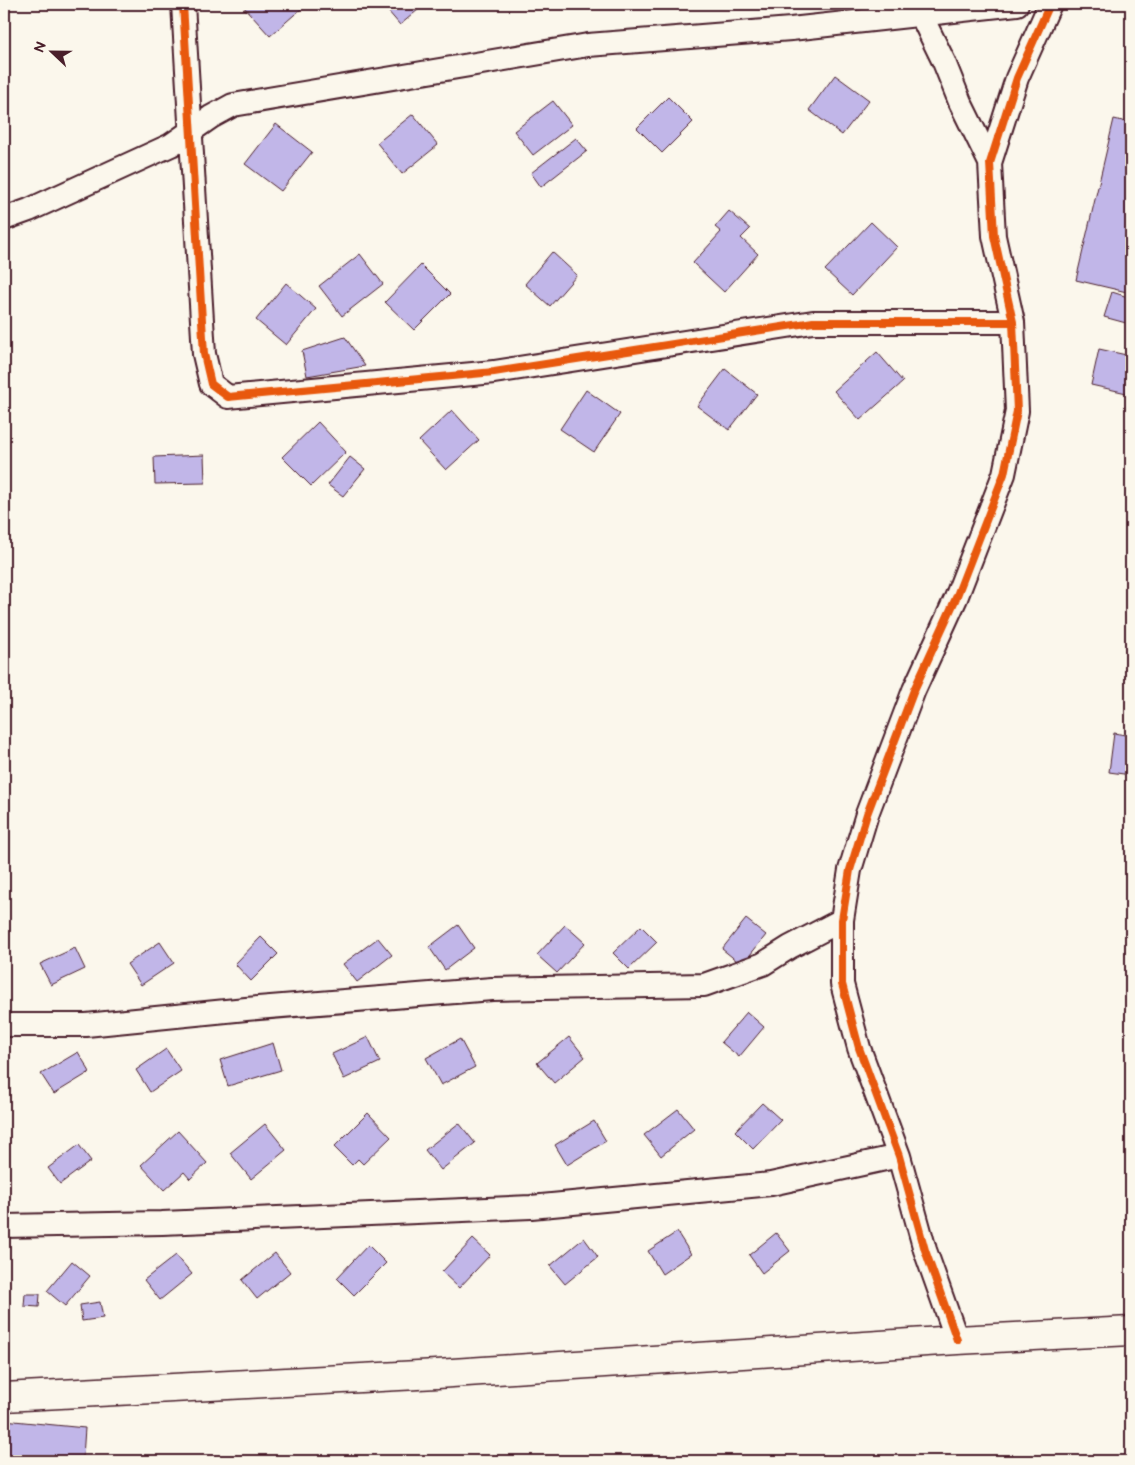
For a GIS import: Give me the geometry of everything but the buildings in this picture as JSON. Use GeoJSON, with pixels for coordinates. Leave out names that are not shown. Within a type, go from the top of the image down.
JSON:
{"type":"FeatureCollection","features":[{"type":"Feature","properties":{"kind":"street"},"geometry":{"type":"LineString","coordinates":[[183,4],[204,354],[211,384],[228,397],[494,372],[813,322],[1013,322]]}},
{"type":"Feature","properties":{"kind":"street"},"geometry":{"type":"LineString","coordinates":[[4,219],[29,210],[171,145],[211,117],[233,105],[588,45],[791,29],[919,9],[1017,4]]}},
{"type":"Feature","properties":{"kind":"street"},"geometry":{"type":"LineString","coordinates":[[957,1340],[925,1250],[898,1156],[859,1048],[842,984],[842,920],[850,870],[868,814],[914,690],[956,598],[1004,474],[1017,411],[1013,322],[994,236],[990,163],[1017,78],[1050,4]]}},
{"type":"Feature","properties":{"kind":"street"},"geometry":{"type":"LineString","coordinates":[[919,9],[960,102],[990,163]]}},
{"type":"Feature","properties":{"kind":"street"},"geometry":{"type":"LineString","coordinates":[[4,1025],[86,1025],[256,1008],[492,989],[704,985],[763,964],[790,947],[842,920]]}},
{"type":"Feature","properties":{"kind":"street"},"geometry":{"type":"LineString","coordinates":[[4,1226],[162,1223],[530,1207],[771,1184],[898,1156]]}},
{"type":"Feature","properties":{"kind":"street"},"geometry":{"type":"LineString","coordinates":[[4,1397],[437,1374],[957,1340],[1131,1331]]}},
{"type":"Feature","properties":{"kind":"cycle path"},"geometry":{"type":"LineString","coordinates":[[183,4],[204,354],[211,384],[228,397],[494,372],[813,322],[1013,322]]}},
{"type":"Feature","properties":{"kind":"cycle path"},"geometry":{"type":"LineString","coordinates":[[957,1340],[925,1250],[899,1156],[859,1048],[842,984],[842,920],[850,870],[867,814],[914,690],[956,598],[1004,474],[1017,411],[1013,322],[994,236],[990,163],[1017,78],[1050,4]]}}]}
